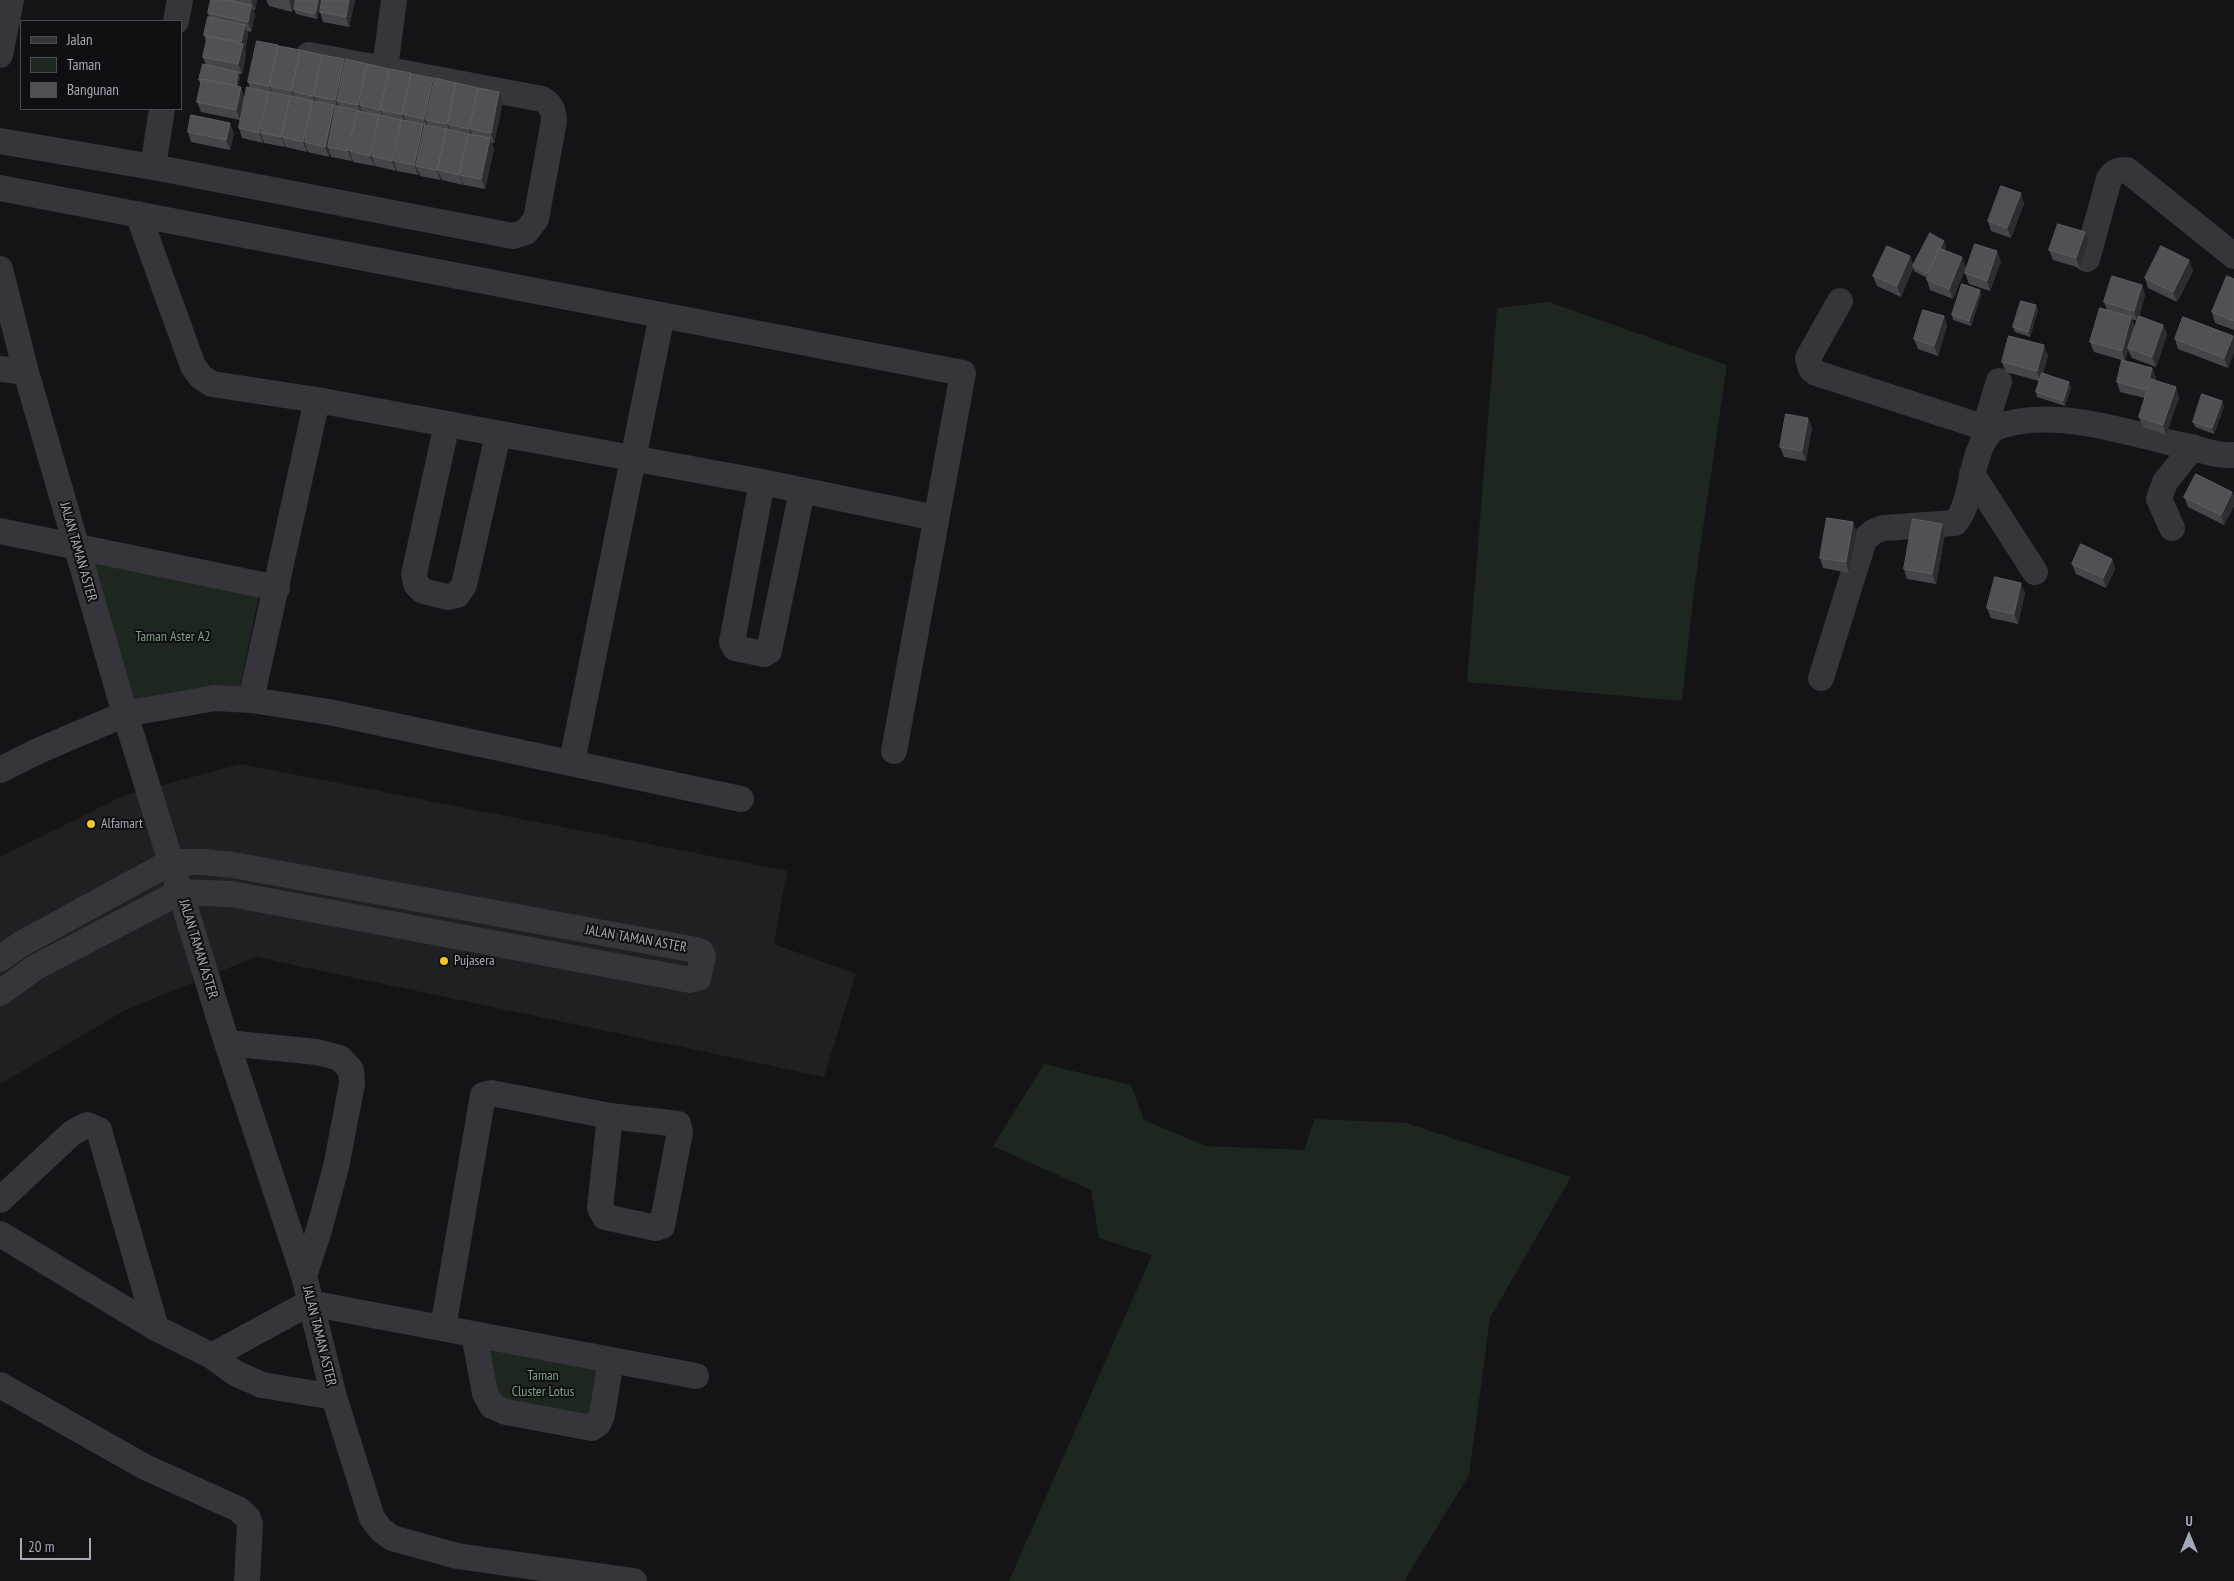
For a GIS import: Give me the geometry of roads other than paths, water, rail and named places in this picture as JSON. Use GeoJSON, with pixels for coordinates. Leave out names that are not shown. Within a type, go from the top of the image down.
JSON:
{"type":"FeatureCollection","features":[{"type":"Feature","properties":{"kind":"street"},"geometry":{"type":"LineString","coordinates":[[0,55],[10,0]]}},
{"type":"Feature","properties":{"kind":"street"},"geometry":{"type":"LineString","coordinates":[[176,20],[180,0]]}},
{"type":"Feature","properties":{"kind":"street"},"geometry":{"type":"LineString","coordinates":[[385,68],[394,0]]}},
{"type":"Feature","properties":{"kind":"street"},"geometry":{"type":"LineString","coordinates":[[0,141],[153,167],[512,236],[526,232],[536,219],[554,121],[554,113],[548,102],[542,98],[385,68],[288,52]]}},
{"type":"Feature","properties":{"kind":"street"},"geometry":{"type":"LineString","coordinates":[[153,167],[162,110]]}},
{"type":"Feature","properties":{"kind":"street"},"geometry":{"type":"LineString","coordinates":[[2087,259],[2109,179],[2113,172],[2119,170],[2127,170],[2234,256]]}},
{"type":"Feature","properties":{"kind":"street"},"geometry":{"type":"LineString","coordinates":[[0,188],[963,373],[894,751]]}},
{"type":"Feature","properties":{"kind":"street"},"geometry":{"type":"LineString","coordinates":[[138,214],[194,366],[200,377],[212,384],[317,400],[498,435],[762,482],[936,518]]}},
{"type":"Feature","properties":{"kind":"street","name":"JALAN TAMAN ASTER"},"geometry":{"type":"LineString","coordinates":[[0,269],[7,323],[26,372],[125,714],[227,1043],[304,1276],[309,1303],[334,1397],[372,1518],[381,1530],[392,1538],[457,1556],[634,1581]]}},
{"type":"Feature","properties":{"kind":"street"},"geometry":{"type":"LineString","coordinates":[[1840,301],[1808,358],[1811,369],[1826,376],[1988,429],[2028,420],[2060,419],[2234,455]]}},
{"type":"Feature","properties":{"kind":"street"},"geometry":{"type":"LineString","coordinates":[[572,762],[662,315]]}},
{"type":"Feature","properties":{"kind":"street"},"geometry":{"type":"LineString","coordinates":[[0,369],[26,372]]}},
{"type":"Feature","properties":{"kind":"street"},"geometry":{"type":"LineString","coordinates":[[1821,678],[1864,540],[1873,532],[1883,528],[1955,522],[1961,516],[1972,474],[1988,429],[1999,381]]}},
{"type":"Feature","properties":{"kind":"street"},"geometry":{"type":"LineString","coordinates":[[251,700],[317,400]]}},
{"type":"Feature","properties":{"kind":"street"},"geometry":{"type":"LineString","coordinates":[[447,424],[414,574],[416,584],[423,591],[447,597],[457,594],[464,585],[498,435]]}},
{"type":"Feature","properties":{"kind":"street"},"geometry":{"type":"LineString","coordinates":[[2172,528],[2161,506],[2160,499],[2165,482],[2193,447]]}},
{"type":"Feature","properties":{"kind":"street"},"geometry":{"type":"LineString","coordinates":[[1972,474],[2035,572]]}},
{"type":"Feature","properties":{"kind":"street"},"geometry":{"type":"LineString","coordinates":[[762,482],[732,642],[735,648],[764,654],[769,651],[802,491]]}},
{"type":"Feature","properties":{"kind":"street"},"geometry":{"type":"LineString","coordinates":[[0,531],[277,588]]}},
{"type":"Feature","properties":{"kind":"street"},"geometry":{"type":"LineString","coordinates":[[0,770],[38,751],[125,714],[216,698],[251,700],[329,712],[741,799]]}},
{"type":"Feature","properties":{"kind":"street","name":"JALAN TAMAN ASTER"},"geometry":{"type":"LineString","coordinates":[[0,959],[20,944],[171,862],[204,862],[233,865],[696,950],[701,952],[703,956],[698,978],[690,980],[231,894],[180,892],[36,967],[0,993]]}},
{"type":"Feature","properties":{"kind":"street"},"geometry":{"type":"LineString","coordinates":[[227,1043],[317,1052],[340,1058],[351,1070],[352,1084],[336,1167],[304,1276]]}},
{"type":"Feature","properties":{"kind":"street"},"geometry":{"type":"LineString","coordinates":[[443,1328],[483,1094],[506,1095],[610,1116],[678,1124],[680,1132],[662,1226],[656,1228],[614,1219],[605,1217],[602,1213],[600,1208],[610,1116]]}},
{"type":"Feature","properties":{"kind":"street"},"geometry":{"type":"LineString","coordinates":[[0,1200],[72,1133],[87,1125],[98,1130],[156,1328]]}},
{"type":"Feature","properties":{"kind":"street"},"geometry":{"type":"LineString","coordinates":[[0,1234],[156,1328],[212,1356],[235,1373],[262,1385],[334,1397]]}},
{"type":"Feature","properties":{"kind":"street"},"geometry":{"type":"LineString","coordinates":[[212,1356],[309,1303],[696,1376]]}},
{"type":"Feature","properties":{"kind":"street"},"geometry":{"type":"LineString","coordinates":[[474,1334],[485,1393],[492,1406],[506,1412],[592,1428],[598,1424],[602,1415],[611,1360]]}},
{"type":"Feature","properties":{"kind":"street"},"geometry":{"type":"LineString","coordinates":[[2,1389],[145,1467],[238,1509],[248,1518],[250,1524],[247,1581]]}},
{"type":"Feature","properties":{"kind":"place","name":"Alfamart"},"geometry":{"type":"Point","coordinates":[91,824]}},
{"type":"Feature","properties":{"kind":"place","name":"Pujasera"},"geometry":{"type":"Point","coordinates":[444,961]}},
{"type":"Feature","properties":{"kind":"park label","name":"Taman Aster A2"},"geometry":{"type":"Point","coordinates":[173,637]}},
{"type":"Feature","properties":{"kind":"park label","name":"Taman Cluster Lotus"},"geometry":{"type":"Point","coordinates":[543,1384]}}]}
